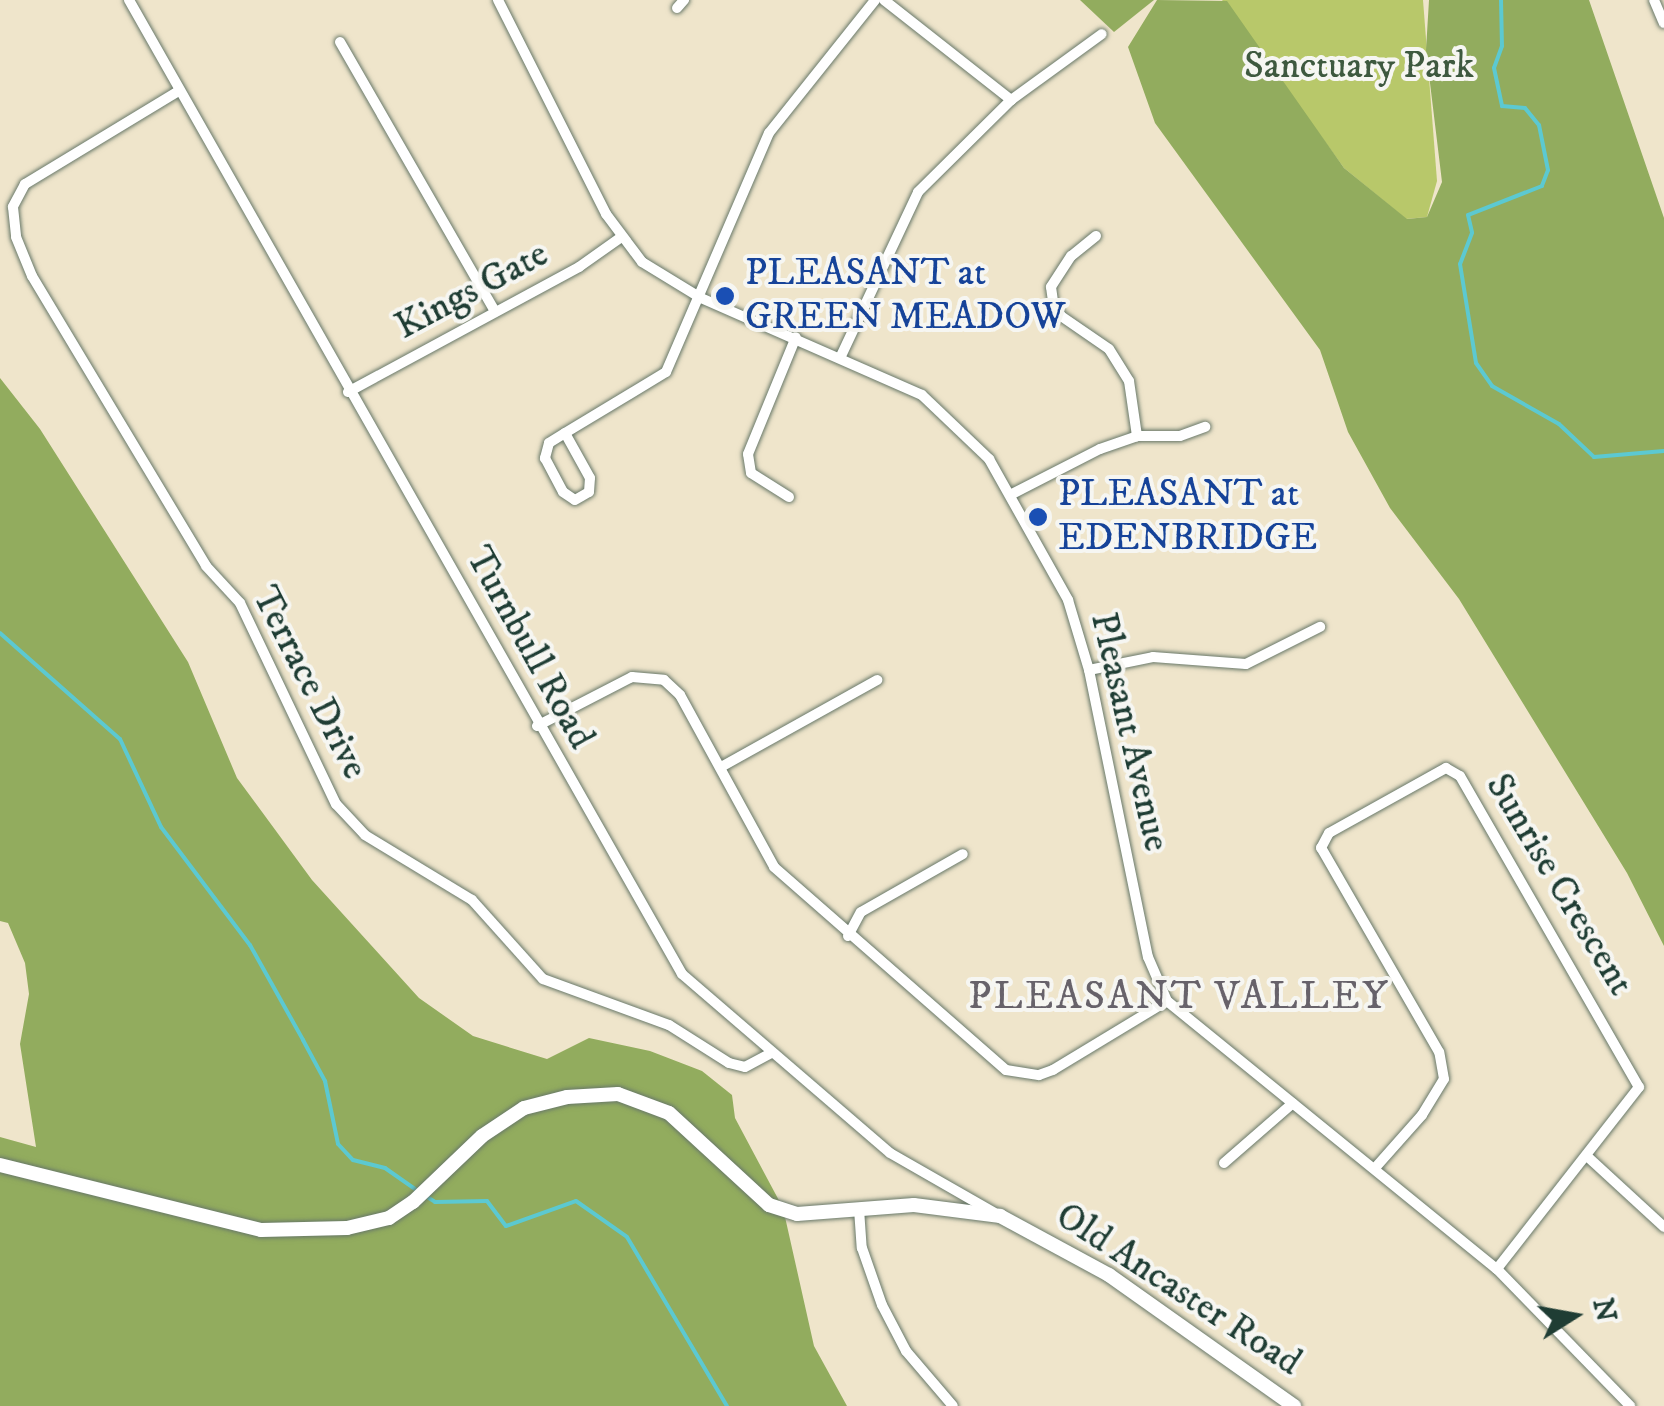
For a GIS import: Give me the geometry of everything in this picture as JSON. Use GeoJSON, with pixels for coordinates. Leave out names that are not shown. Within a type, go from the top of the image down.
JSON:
{"type":"FeatureCollection","features":[{"type":"Feature","properties":{"kind":"street","name":"Turnbull Road"},"geometry":{"type":"LineString","coordinates":[[129,0],[177,92],[682,974],[890,1153],[1000,1216]]}},
{"type":"Feature","properties":{"kind":"street","name":"Pleasant Avenue"},"geometry":{"type":"LineString","coordinates":[[498,0],[620,238],[642,262],[701,298],[796,336],[922,395],[948,416],[1012,494],[1068,600],[1089,670],[1148,958],[1167,1001],[1496,1269],[1630,1406]]}},
{"type":"Feature","properties":{"kind":"street"},"geometry":{"type":"LineString","coordinates":[[564,433],[590,478],[589,492],[576,500],[563,492],[545,458],[549,443],[564,433],[656,382],[701,298],[769,133],[875,0]]}},
{"type":"Feature","properties":{"kind":"street"},"geometry":{"type":"LineString","coordinates":[[884,0],[1011,100]]}},
{"type":"Feature","properties":{"kind":"street"},"geometry":{"type":"LineString","coordinates":[[1654,0],[1664,23]]}},
{"type":"Feature","properties":{"kind":"street"},"geometry":{"type":"LineString","coordinates":[[841,356],[918,192],[1011,100],[1102,34]]}},
{"type":"Feature","properties":{"kind":"street"},"geometry":{"type":"LineString","coordinates":[[340,42],[495,312]]}},
{"type":"Feature","properties":{"kind":"street","name":"Terrace Drive"},"geometry":{"type":"LineString","coordinates":[[177,92],[25,184],[13,207],[16,237],[32,276],[196,549],[240,604],[336,804],[365,834],[472,900],[543,979],[668,1025],[730,1063],[745,1067],[771,1053]]}},
{"type":"Feature","properties":{"kind":"street"},"geometry":{"type":"LineString","coordinates":[[1096,236],[1071,256],[1051,287],[1053,301],[1061,316],[1109,349],[1129,381],[1137,436]]}},
{"type":"Feature","properties":{"kind":"street","name":"Kings Gate"},"geometry":{"type":"LineString","coordinates":[[348,392],[620,238]]}},
{"type":"Feature","properties":{"kind":"street"},"geometry":{"type":"LineString","coordinates":[[789,497],[751,473],[748,454],[796,336]]}},
{"type":"Feature","properties":{"kind":"street"},"geometry":{"type":"LineString","coordinates":[[1012,494],[1137,436],[1205,427]]}},
{"type":"Feature","properties":{"kind":"street"},"geometry":{"type":"LineString","coordinates":[[1089,670],[1153,657],[1246,664],[1320,627]]}},
{"type":"Feature","properties":{"kind":"street"},"geometry":{"type":"LineString","coordinates":[[537,726],[649,674],[680,695],[774,867],[848,936],[1020,1075],[1053,1070],[1167,1001]]}},
{"type":"Feature","properties":{"kind":"street"},"geometry":{"type":"LineString","coordinates":[[721,768],[877,680]]}},
{"type":"Feature","properties":{"kind":"street","name":"Sunrise Crescent"},"geometry":{"type":"LineString","coordinates":[[1375,1168],[1422,1116],[1444,1079],[1438,1052],[1321,848],[1329,832],[1446,768],[1460,776],[1634,1071],[1639,1088],[1589,1158],[1496,1269]]}},
{"type":"Feature","properties":{"kind":"street"},"geometry":{"type":"LineString","coordinates":[[848,936],[861,912],[962,854]]}},
{"type":"Feature","properties":{"kind":"street","name":"Old Ancaster Road"},"geometry":{"type":"LineString","coordinates":[[0,1165],[260,1230],[372,1224],[413,1202],[524,1108],[567,1096],[618,1094],[669,1113],[769,1205],[796,1214],[914,1205],[1000,1216],[1109,1275],[1294,1406]]}},
{"type":"Feature","properties":{"kind":"street"},"geometry":{"type":"LineString","coordinates":[[1224,1163],[1293,1103]]}},
{"type":"Feature","properties":{"kind":"street"},"geometry":{"type":"LineString","coordinates":[[1589,1158],[1664,1228]]}},
{"type":"Feature","properties":{"kind":"street"},"geometry":{"type":"LineString","coordinates":[[859,1209],[862,1248],[882,1306],[906,1352],[954,1406]]}},
{"type":"Feature","properties":{"kind":"green space"},"geometry":{"type":"Polygon","coordinates":[[[1080,0],[1154,0],[1114,32],[1080,0]]]}},
{"type":"Feature","properties":{"kind":"green space"},"geometry":{"type":"Polygon","coordinates":[[[1157,0],[1227,1],[1344,168],[1407,219],[1427,217],[1442,182],[1426,50],[1429,0],[1589,0],[1664,218],[1664,946],[1627,873],[1459,599],[1390,508],[1348,432],[1320,350],[1155,123],[1128,47],[1157,0]]]}},
{"type":"Feature","properties":{"kind":"green space","name":"Sanctuary Park"},"geometry":{"type":"Polygon","coordinates":[[[1222,0],[1423,0],[1437,181],[1427,217],[1406,219],[1344,168],[1222,0]]]}},
{"type":"Feature","properties":{"kind":"green space"},"geometry":{"type":"Polygon","coordinates":[[[0,378],[40,429],[188,662],[237,778],[312,880],[419,998],[473,1036],[547,1059],[589,1038],[650,1051],[702,1071],[732,1095],[735,1118],[783,1208],[814,1346],[847,1406],[0,1406],[0,1137],[36,1147],[20,1044],[29,994],[25,963],[8,923],[0,921],[0,378]]]}},
{"type":"Feature","properties":{"kind":"waterway"},"geometry":{"type":"LineString","coordinates":[[1501,0],[1502,46],[1494,68],[1502,106],[1525,108],[1539,125],[1548,170],[1542,186],[1468,215],[1472,233],[1460,264],[1476,363],[1492,386],[1559,424],[1594,457],[1664,451]]}},
{"type":"Feature","properties":{"kind":"waterway"},"geometry":{"type":"LineString","coordinates":[[0,633],[120,739],[161,827],[250,945],[303,1040],[325,1081],[338,1144],[353,1160],[385,1168],[417,1190]]}},
{"type":"Feature","properties":{"kind":"waterway"},"geometry":{"type":"LineString","coordinates":[[424,1195],[435,1202],[487,1201],[506,1226],[576,1201],[627,1237],[727,1406]]}},
{"type":"Feature","properties":{"kind":"place","name":"PLEASANT at GREEN MEADOW"},"geometry":{"type":"Point","coordinates":[725,296]}},
{"type":"Feature","properties":{"kind":"place","name":"PLEASANT at EDENBRIDGE"},"geometry":{"type":"Point","coordinates":[1038,517]}},
{"type":"Feature","properties":{"kind":"district","name":"PLEASANT VALLEY"},"geometry":{"type":"Point","coordinates":[1179,997]}}]}
